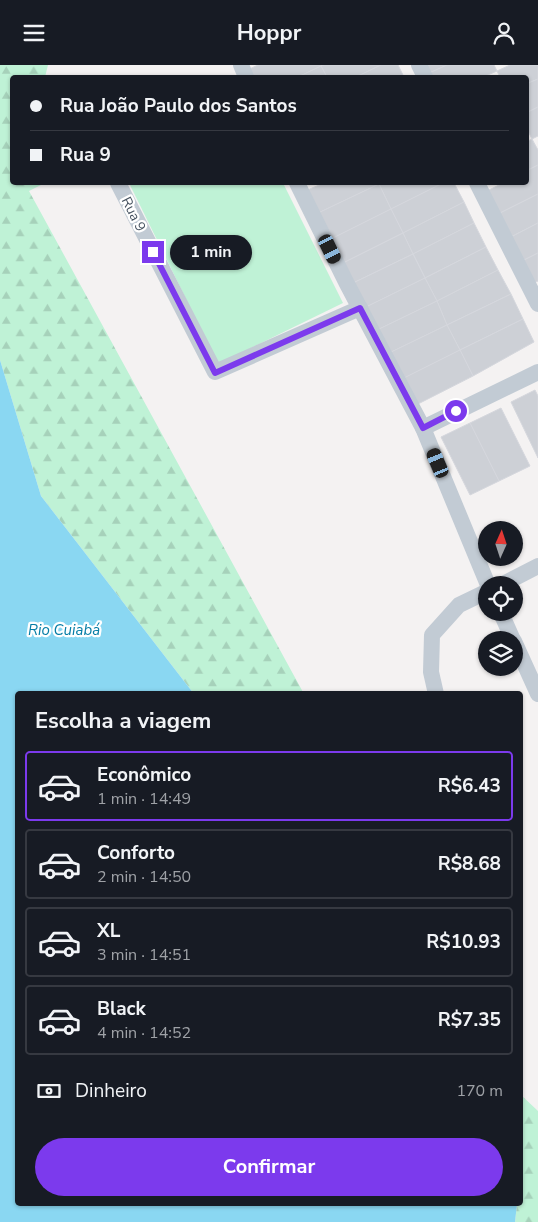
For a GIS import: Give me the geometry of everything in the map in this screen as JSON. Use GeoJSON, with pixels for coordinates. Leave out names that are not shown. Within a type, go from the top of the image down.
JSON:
{"type":"FeatureCollection","features":[{"type":"Feature","properties":{"kind":"street","name":"Rua 9"},"geometry":{"type":"LineString","coordinates":[[119,185],[215,373],[360,308]]}},
{"type":"Feature","properties":{"kind":"street"},"geometry":{"type":"LineString","coordinates":[[298,185],[423,428],[484,576]]}},
{"type":"Feature","properties":{"kind":"street"},"geometry":{"type":"LineString","coordinates":[[478,185],[538,304]]}},
{"type":"Feature","properties":{"kind":"street"},"geometry":{"type":"LineString","coordinates":[[423,428],[538,372]]}},
{"type":"Feature","properties":{"kind":"street"},"geometry":{"type":"LineString","coordinates":[[520,576],[538,567]]}},
{"type":"Feature","properties":{"kind":"street"},"geometry":{"type":"LineString","coordinates":[[435,691],[431,672],[432,635],[460,605],[478,596]]}},
{"type":"Feature","properties":{"kind":"street"},"geometry":{"type":"LineString","coordinates":[[523,661],[538,694]]}},
{"type":"Feature","properties":{"kind":"green space"},"geometry":{"type":"Polygon","coordinates":[[[0,65],[48,65],[46,75],[10,75],[10,185],[41,185],[29,191],[302,691],[192,691],[41,496],[0,360],[0,65]]]}},
{"type":"Feature","properties":{"kind":"green space"},"geometry":{"type":"Polygon","coordinates":[[[130,185],[284,185],[343,303],[218,364],[130,185]]]}},
{"type":"Feature","properties":{"kind":"green space"},"geometry":{"type":"Polygon","coordinates":[[[523,1097],[538,1111],[538,1222],[515,1222],[517,1206],[523,1206],[523,1097]]]}},
{"type":"Feature","properties":{"kind":"water","name":"Rio Cuiabá"},"geometry":{"type":"Polygon","coordinates":[[[0,360],[41,496],[192,691],[15,691],[15,1206],[517,1206],[515,1222],[0,1222],[0,360]]]}},
{"type":"Feature","properties":{"kind":"building"},"geometry":{"type":"Polygon","coordinates":[[[258,65],[321,65],[302,75],[247,75],[245,71],[258,65]]]}},
{"type":"Feature","properties":{"kind":"building"},"geometry":{"type":"Polygon","coordinates":[[[381,65],[360,75],[326,75],[321,66],[381,65]]]}},
{"type":"Feature","properties":{"kind":"building"},"geometry":{"type":"Polygon","coordinates":[[[381,65],[398,65],[403,75],[360,75],[381,65]]]}},
{"type":"Feature","properties":{"kind":"building"},"geometry":{"type":"Polygon","coordinates":[[[423,65],[447,65],[427,74],[423,65]]]}},
{"type":"Feature","properties":{"kind":"building"},"geometry":{"type":"Polygon","coordinates":[[[447,65],[494,65],[497,71],[488,75],[427,74],[447,65]]]}},
{"type":"Feature","properties":{"kind":"building"},"geometry":{"type":"Polygon","coordinates":[[[510,65],[538,65],[538,79],[529,83],[529,75],[499,75],[497,71],[510,65]]]}},
{"type":"Feature","properties":{"kind":"building"},"geometry":{"type":"Polygon","coordinates":[[[321,66],[326,75],[302,75],[321,66]]]}},
{"type":"Feature","properties":{"kind":"building"},"geometry":{"type":"Polygon","coordinates":[[[538,79],[538,107],[529,112],[529,83],[538,79]]]}},
{"type":"Feature","properties":{"kind":"building"},"geometry":{"type":"Polygon","coordinates":[[[538,107],[538,136],[532,139],[529,133],[529,112],[538,107]]]}},
{"type":"Feature","properties":{"kind":"building"},"geometry":{"type":"Polygon","coordinates":[[[532,139],[538,150],[538,165],[529,170],[529,140],[532,139]]]}},
{"type":"Feature","properties":{"kind":"building"},"geometry":{"type":"Polygon","coordinates":[[[538,165],[538,194],[496,215],[485,192],[499,185],[529,185],[529,170],[538,165]]]}},
{"type":"Feature","properties":{"kind":"building"},"geometry":{"type":"Polygon","coordinates":[[[319,185],[377,185],[316,214],[305,191],[319,185]]]}},
{"type":"Feature","properties":{"kind":"building"},"geometry":{"type":"Polygon","coordinates":[[[377,185],[379,185],[391,209],[329,240],[316,214],[377,185]]]}},
{"type":"Feature","properties":{"kind":"building"},"geometry":{"type":"Polygon","coordinates":[[[379,185],[439,185],[391,209],[379,185]]]}},
{"type":"Feature","properties":{"kind":"building"},"geometry":{"type":"Polygon","coordinates":[[[439,185],[455,185],[464,202],[403,233],[391,209],[439,185]]]}},
{"type":"Feature","properties":{"kind":"building"},"geometry":{"type":"Polygon","coordinates":[[[538,194],[538,223],[509,238],[496,215],[538,194]]]}},
{"type":"Feature","properties":{"kind":"building"},"geometry":{"type":"Polygon","coordinates":[[[464,202],[474,223],[413,254],[403,233],[464,202]]]}},
{"type":"Feature","properties":{"kind":"building"},"geometry":{"type":"Polygon","coordinates":[[[391,209],[403,233],[341,264],[329,240],[391,209]]]}},
{"type":"Feature","properties":{"kind":"building"},"geometry":{"type":"Polygon","coordinates":[[[474,223],[486,247],[425,278],[413,254],[474,223]]]}},
{"type":"Feature","properties":{"kind":"building"},"geometry":{"type":"Polygon","coordinates":[[[538,223],[538,253],[520,262],[509,238],[538,223]]]}},
{"type":"Feature","properties":{"kind":"building"},"geometry":{"type":"Polygon","coordinates":[[[403,233],[413,254],[351,284],[341,264],[403,233]]]}},
{"type":"Feature","properties":{"kind":"building"},"geometry":{"type":"Polygon","coordinates":[[[486,247],[498,270],[437,301],[425,278],[486,247]]]}},
{"type":"Feature","properties":{"kind":"building"},"geometry":{"type":"Polygon","coordinates":[[[538,253],[538,281],[531,284],[520,262],[538,253]]]}},
{"type":"Feature","properties":{"kind":"building"},"geometry":{"type":"Polygon","coordinates":[[[413,254],[425,278],[364,308],[351,284],[413,254]]]}},
{"type":"Feature","properties":{"kind":"building"},"geometry":{"type":"Polygon","coordinates":[[[498,270],[511,294],[447,325],[437,301],[498,270]]]}},
{"type":"Feature","properties":{"kind":"building"},"geometry":{"type":"Polygon","coordinates":[[[425,278],[437,301],[375,331],[364,308],[425,278]]]}},
{"type":"Feature","properties":{"kind":"building"},"geometry":{"type":"Polygon","coordinates":[[[511,294],[523,319],[460,350],[447,325],[511,294]]]}},
{"type":"Feature","properties":{"kind":"building"},"geometry":{"type":"Polygon","coordinates":[[[437,301],[447,325],[387,354],[375,331],[437,301]]]}},
{"type":"Feature","properties":{"kind":"building"},"geometry":{"type":"Polygon","coordinates":[[[523,319],[534,342],[473,376],[460,350],[523,319]]]}},
{"type":"Feature","properties":{"kind":"building"},"geometry":{"type":"Polygon","coordinates":[[[447,325],[460,350],[400,380],[387,354],[447,325]]]}},
{"type":"Feature","properties":{"kind":"building"},"geometry":{"type":"Polygon","coordinates":[[[460,350],[473,376],[414,406],[400,380],[460,350]]]}},
{"type":"Feature","properties":{"kind":"building"},"geometry":{"type":"Polygon","coordinates":[[[535,390],[538,396],[538,458],[511,402],[535,390]]]}},
{"type":"Feature","properties":{"kind":"building"},"geometry":{"type":"Polygon","coordinates":[[[501,408],[530,466],[499,481],[470,423],[501,408]]]}},
{"type":"Feature","properties":{"kind":"building"},"geometry":{"type":"Polygon","coordinates":[[[470,423],[499,481],[470,495],[441,437],[470,423]]]}},
{"type":"Feature","properties":{"kind":"route"},"geometry":{"type":"LineString","coordinates":[[153,252],[215,373],[360,308],[423,428],[456,411]]}}]}
